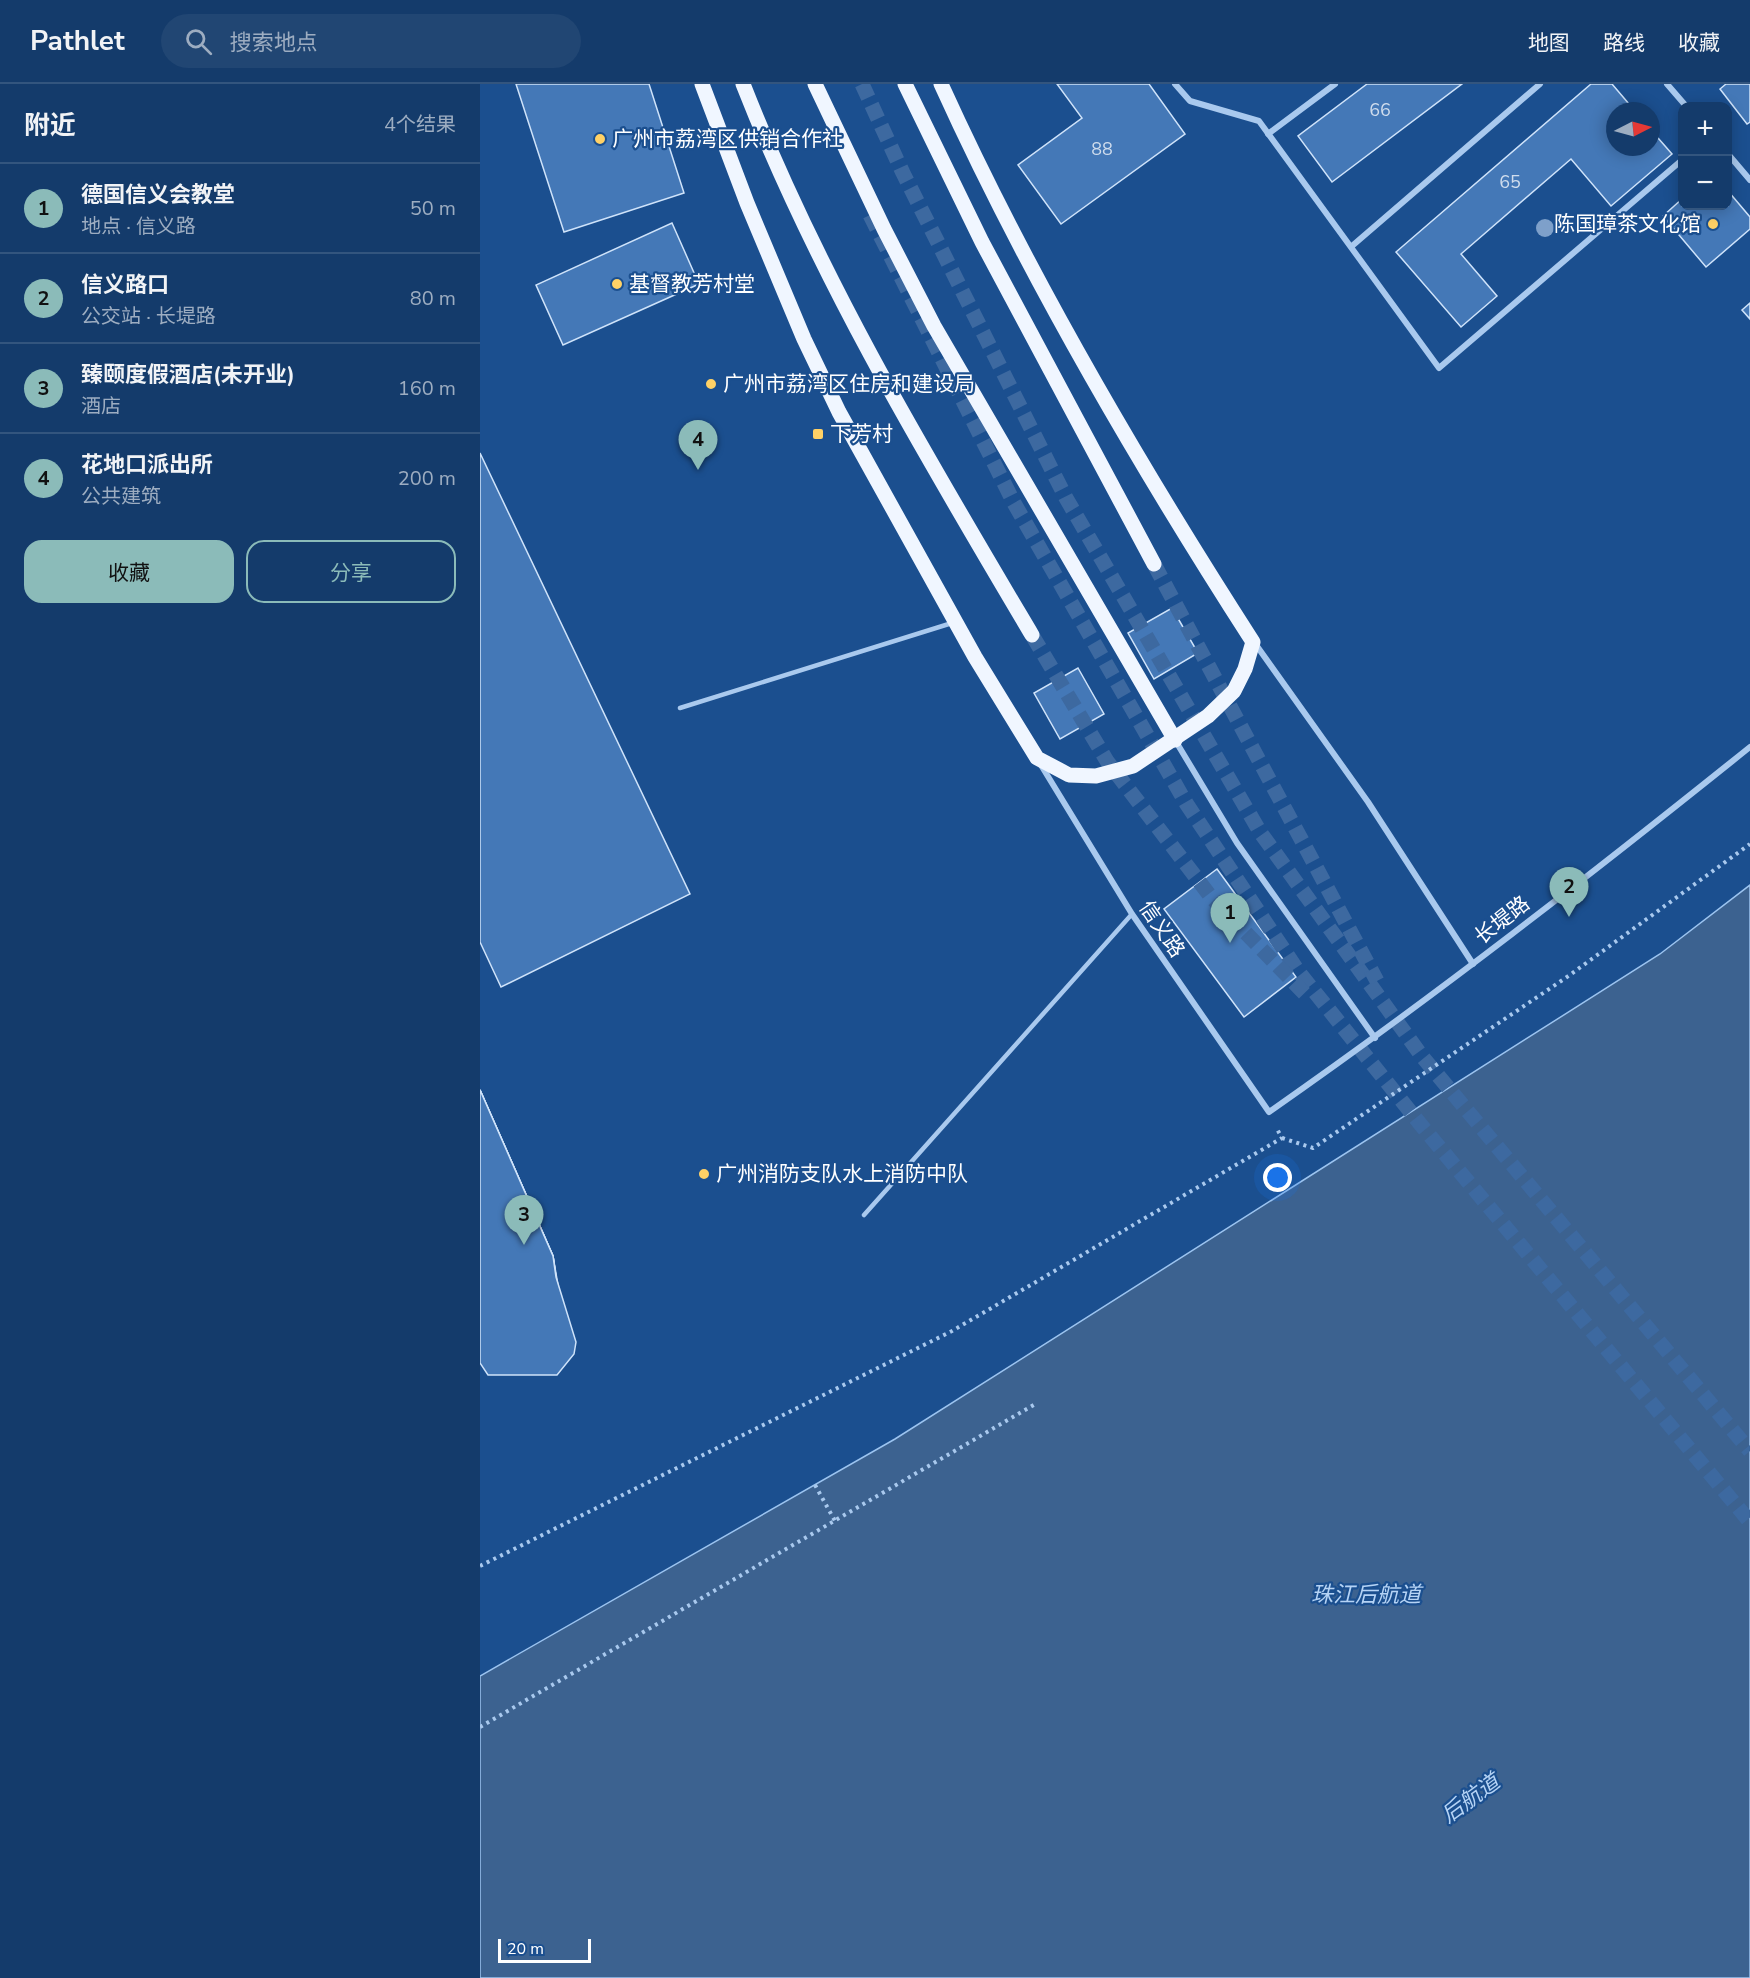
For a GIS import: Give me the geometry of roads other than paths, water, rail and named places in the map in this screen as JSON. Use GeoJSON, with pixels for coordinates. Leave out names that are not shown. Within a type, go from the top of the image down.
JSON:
{"type":"FeatureCollection","features":[{"type":"Feature","properties":{"kind":"main road"},"geometry":{"type":"LineString","coordinates":[[702,84],[747,203],[804,339],[839,412],[955,622],[1037,758],[1069,775],[1096,776],[1133,766],[1208,716],[1234,691],[1245,669],[1253,642],[1204,564],[1056,310],[996,200],[941,84]]}},
{"type":"Feature","properties":{"kind":"main road"},"geometry":{"type":"LineString","coordinates":[[743,84],[772,158],[827,274],[904,419],[1032,635]]}},
{"type":"Feature","properties":{"kind":"main road"},"geometry":{"type":"LineString","coordinates":[[816,84],[884,229],[934,326],[1174,740]]}},
{"type":"Feature","properties":{"kind":"main road"},"geometry":{"type":"LineString","coordinates":[[905,84],[982,242],[1154,564]]}},
{"type":"Feature","properties":{"kind":"street"},"geometry":{"type":"LineString","coordinates":[[1175,84],[1190,101],[1259,121],[1352,246],[1438,368],[1678,164]]}},
{"type":"Feature","properties":{"kind":"street"},"geometry":{"type":"LineString","coordinates":[[1268,134],[1335,84]]}},
{"type":"Feature","properties":{"kind":"street"},"geometry":{"type":"LineString","coordinates":[[1352,246],[1540,84]]}},
{"type":"Feature","properties":{"kind":"street"},"geometry":{"type":"LineString","coordinates":[[1667,84],[1683,102]]}},
{"type":"Feature","properties":{"kind":"street"},"geometry":{"type":"LineString","coordinates":[[1730,156],[1750,180]]}},
{"type":"Feature","properties":{"kind":"street"},"geometry":{"type":"LineString","coordinates":[[1253,642],[1368,802],[1473,964]]}},
{"type":"Feature","properties":{"kind":"street"},"geometry":{"type":"LineString","coordinates":[[1174,740],[1237,843],[1375,1038]]}},
{"type":"Feature","properties":{"kind":"street","name":"长堤路"},"geometry":{"type":"LineString","coordinates":[[1269,1112],[1375,1038],[1473,964],[1750,747]]}},
{"type":"Feature","properties":{"kind":"street","name":"信义路"},"geometry":{"type":"LineString","coordinates":[[1037,758],[1132,914],[1269,1112]]}},
{"type":"Feature","properties":{"kind":"lane"},"geometry":{"type":"LineString","coordinates":[[680,708],[955,622]]}},
{"type":"Feature","properties":{"kind":"lane"},"geometry":{"type":"LineString","coordinates":[[864,1215],[1132,914]]}},
{"type":"Feature","properties":{"kind":"water","name":"珠江后航道"},"geometry":{"type":"Polygon","coordinates":[[[1750,885],[1750,1978],[480,1978],[480,1676],[895,1439],[1660,954],[1750,885]]]}},
{"type":"Feature","properties":{"kind":"tunnel"},"geometry":{"type":"LineString","coordinates":[[862,84],[903,173],[1066,498],[1260,832],[1421,1055],[1750,1451]]}},
{"type":"Feature","properties":{"kind":"tunnel"},"geometry":{"type":"LineString","coordinates":[[870,215],[1014,503],[1186,803],[1298,971],[1421,1125],[1750,1522]]}},
{"type":"Feature","properties":{"kind":"tunnel"},"geometry":{"type":"LineString","coordinates":[[1154,564],[1377,981]]}},
{"type":"Feature","properties":{"kind":"tunnel"},"geometry":{"type":"LineString","coordinates":[[1032,635],[1107,761],[1211,897],[1306,995]]}},
{"type":"Feature","properties":{"kind":"place","name":"广州市荔湾区供销合作社"},"geometry":{"type":"Point","coordinates":[600,139]}},
{"type":"Feature","properties":{"kind":"place","name":"陈国璋茶文化馆"},"geometry":{"type":"Point","coordinates":[1713,224]}},
{"type":"Feature","properties":{"kind":"place","name":"基督教芳村堂"},"geometry":{"type":"Point","coordinates":[617,284]}},
{"type":"Feature","properties":{"kind":"place","name":"广州市荔湾区住房和建设局"},"geometry":{"type":"Point","coordinates":[711,384]}},
{"type":"Feature","properties":{"kind":"place","name":"下芳村"},"geometry":{"type":"Point","coordinates":[818,434]}},
{"type":"Feature","properties":{"kind":"place","name":"花地口派出所"},"geometry":{"type":"Point","coordinates":[698,470]}},
{"type":"Feature","properties":{"kind":"place","name":"信义路口"},"geometry":{"type":"Point","coordinates":[1569,917]}},
{"type":"Feature","properties":{"kind":"place","name":"德国信义会教堂"},"geometry":{"type":"Point","coordinates":[1230,943]}},
{"type":"Feature","properties":{"kind":"place","name":"广州消防支队水上消防中队"},"geometry":{"type":"Point","coordinates":[704,1174]}},
{"type":"Feature","properties":{"kind":"place","name":"臻颐度假酒店(未开业)"},"geometry":{"type":"Point","coordinates":[524,1245]}},
{"type":"Feature","properties":{"kind":"water label","name":"后航道"},"geometry":{"type":"Point","coordinates":[1470,1798]}}]}
